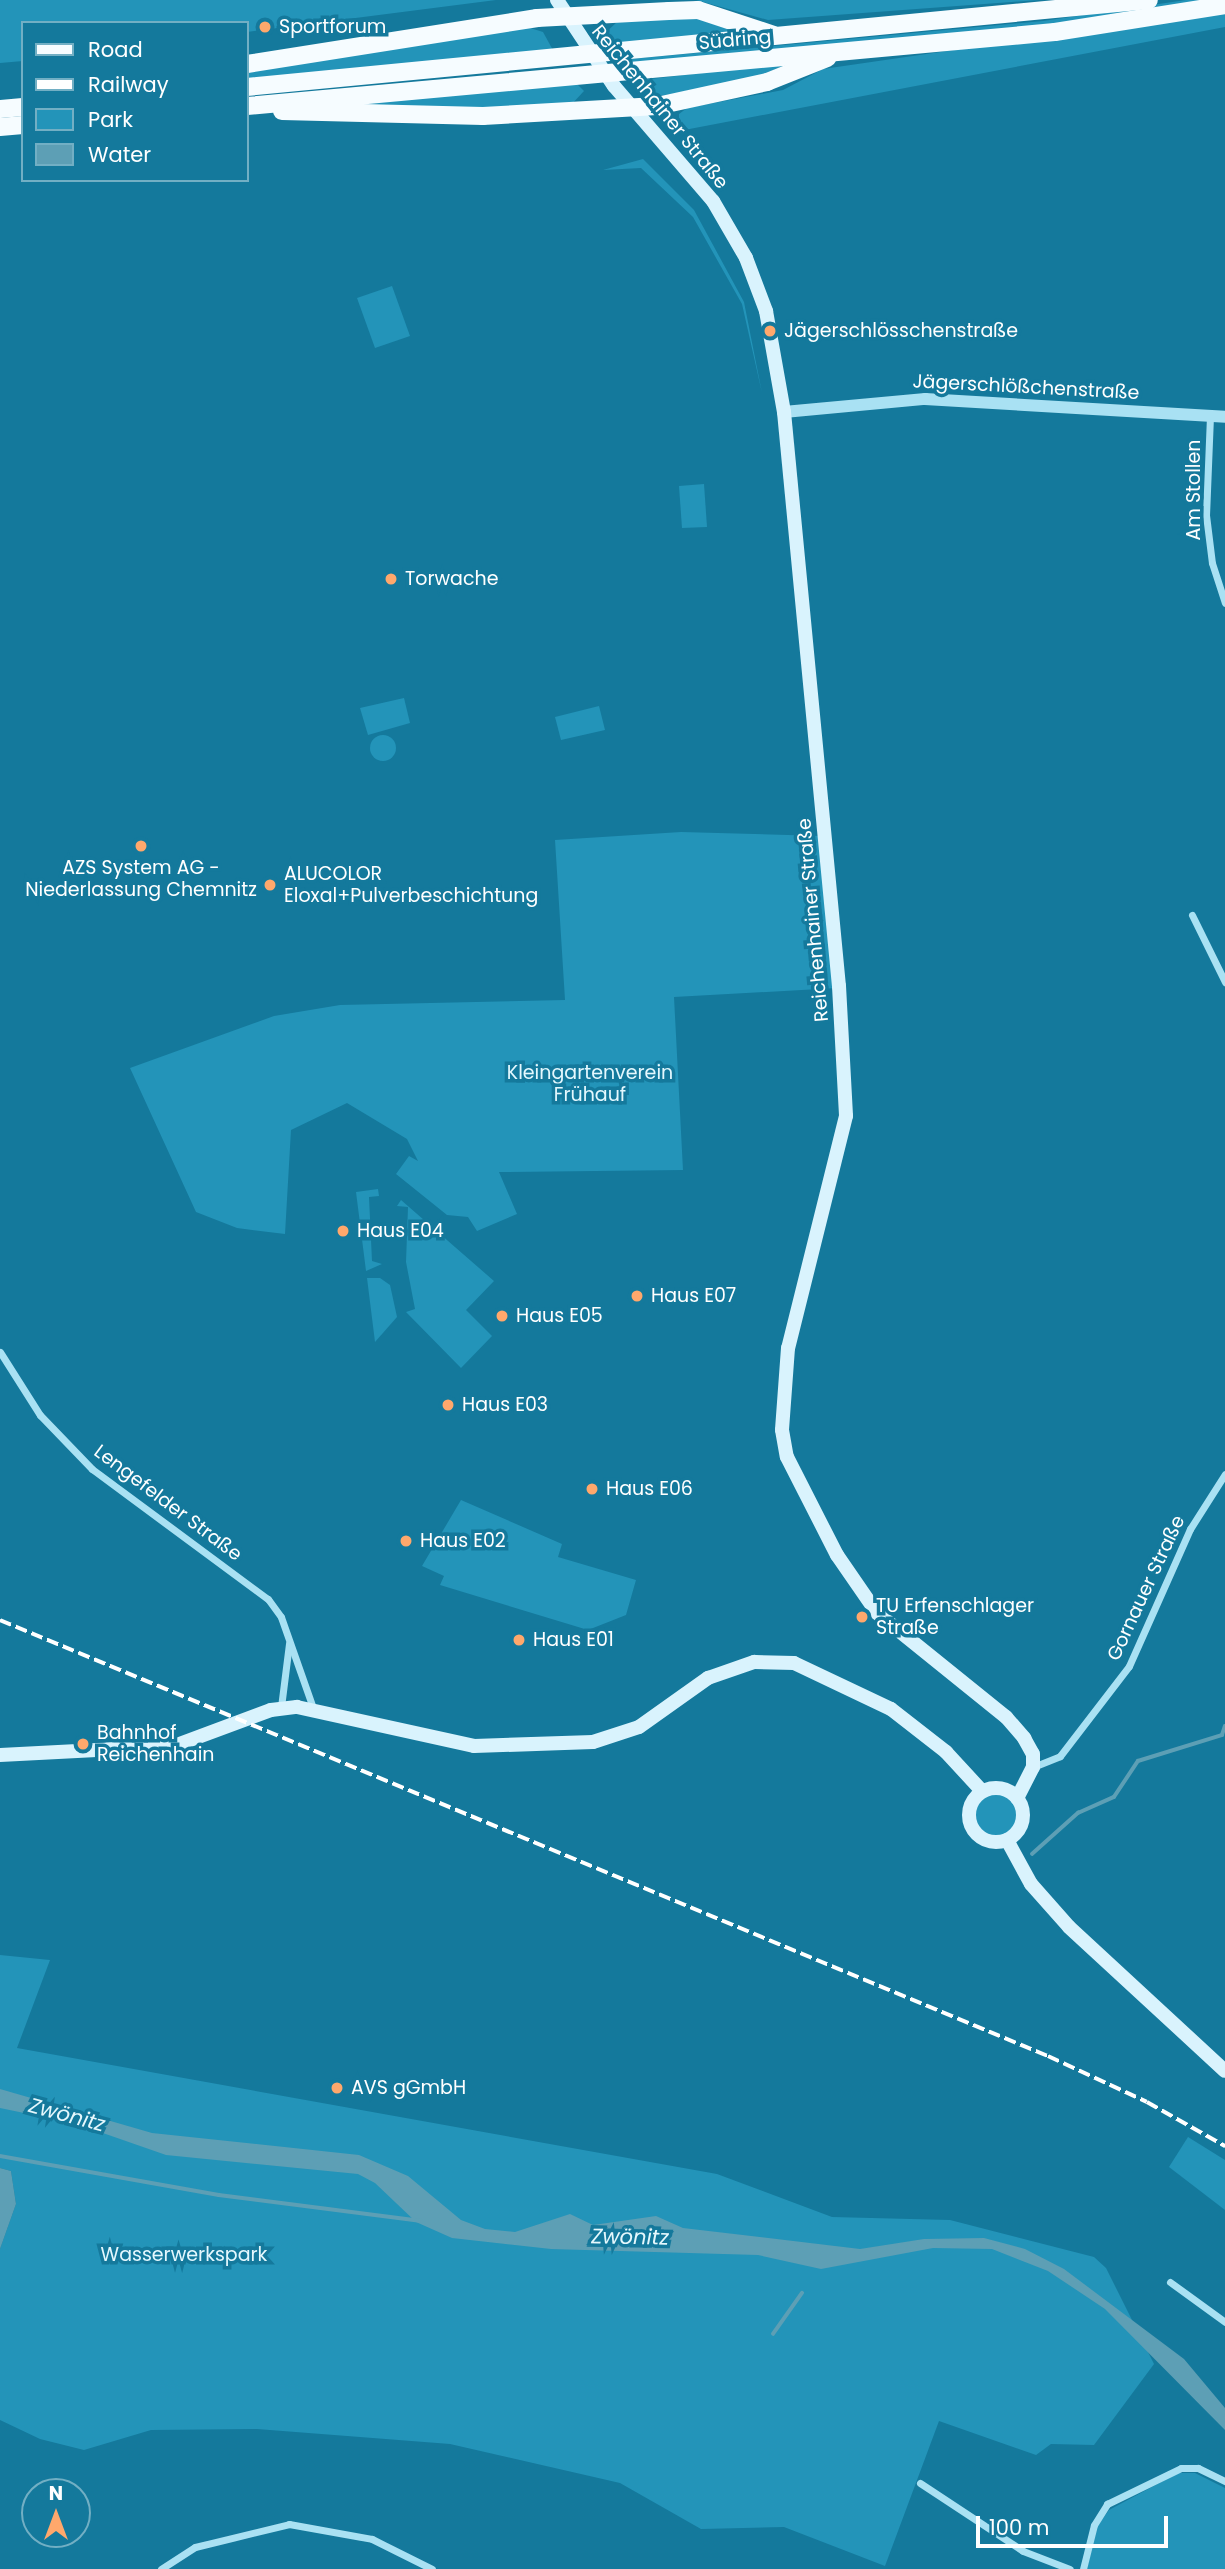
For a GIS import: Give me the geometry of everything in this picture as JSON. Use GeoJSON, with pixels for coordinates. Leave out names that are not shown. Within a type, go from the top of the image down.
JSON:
{"type":"FeatureCollection","features":[{"type":"Feature","properties":{"kind":"main road","name":"Reichenhainer Straße"},"geometry":{"type":"LineString","coordinates":[[557,0],[578,40],[628,105],[708,193],[746,258],[766,311],[783,412],[838,974],[846,1116],[788,1348],[782,1430],[795,1477],[869,1604],[912,1646],[1006,1717],[1033,1754],[1033,1767]]}},
{"type":"Feature","properties":{"kind":"main road","name":"Südring"},"geometry":{"type":"LineString","coordinates":[[248,87],[788,38],[1149,0]]}},
{"type":"Feature","properties":{"kind":"main road","name":"Südring"},"geometry":{"type":"LineString","coordinates":[[248,107],[1055,32],[1225,5]]}},
{"type":"Feature","properties":{"kind":"main road"},"geometry":{"type":"LineString","coordinates":[[248,64],[567,18],[698,10],[788,38]]}},
{"type":"Feature","properties":{"kind":"main road"},"geometry":{"type":"LineString","coordinates":[[248,107],[483,116],[628,105],[657,106],[767,82],[848,51]]}},
{"type":"Feature","properties":{"kind":"main road"},"geometry":{"type":"LineString","coordinates":[[0,109],[21,107]]}},
{"type":"Feature","properties":{"kind":"main road"},"geometry":{"type":"LineString","coordinates":[[0,127],[21,125]]}},
{"type":"Feature","properties":{"kind":"main road"},"geometry":{"type":"LineString","coordinates":[[0,1755],[174,1746],[276,1709],[313,1708],[474,1746],[593,1742],[639,1727],[708,1678],[754,1662],[794,1663],[891,1709],[946,1752],[982,1791]]}},
{"type":"Feature","properties":{"kind":"main road"},"geometry":{"type":"LineString","coordinates":[[1017,1798],[1000,1788],[982,1791],[969,1810],[972,1828],[990,1842],[1007,1840],[1022,1823],[1017,1798],[1033,1767]]}},
{"type":"Feature","properties":{"kind":"main road"},"geometry":{"type":"LineString","coordinates":[[1007,1840],[1031,1884],[1069,1927],[1225,2071]]}},
{"type":"Feature","properties":{"kind":"street","name":"Jägerschlößchenstraße"},"geometry":{"type":"LineString","coordinates":[[783,412],[925,399],[1225,417]]}},
{"type":"Feature","properties":{"kind":"street","name":"Am Stollen"},"geometry":{"type":"LineString","coordinates":[[1210,416],[1206,515],[1225,603]]}},
{"type":"Feature","properties":{"kind":"street"},"geometry":{"type":"LineString","coordinates":[[1192,915],[1223,970],[1225,982]]}},
{"type":"Feature","properties":{"kind":"street","name":"Lengefelder Straße"},"geometry":{"type":"LineString","coordinates":[[0,1352],[40,1415],[92,1469],[268,1598],[281,1617],[313,1708]]}},
{"type":"Feature","properties":{"kind":"street","name":"Gornauer Straße"},"geometry":{"type":"LineString","coordinates":[[1033,1767],[1060,1756],[1129,1666],[1190,1529],[1225,1475]]}},
{"type":"Feature","properties":{"kind":"street","name":"Lengefelder Straße"},"geometry":{"type":"LineString","coordinates":[[276,1709],[289,1644]]}},
{"type":"Feature","properties":{"kind":"street"},"geometry":{"type":"LineString","coordinates":[[1170,2282],[1225,2322]]}},
{"type":"Feature","properties":{"kind":"street"},"geometry":{"type":"LineString","coordinates":[[1083,2569],[1094,2525],[1107,2504],[1181,2468],[1198,2468],[1225,2481]]}},
{"type":"Feature","properties":{"kind":"street"},"geometry":{"type":"LineString","coordinates":[[920,2483],[1023,2551],[1070,2569]]}},
{"type":"Feature","properties":{"kind":"street"},"geometry":{"type":"LineString","coordinates":[[161,2569],[195,2547],[289,2524],[372,2539],[432,2569]]}},
{"type":"Feature","properties":{"kind":"green space","name":"Sportforum"},"geometry":{"type":"Polygon","coordinates":[[[0,0],[496,0],[248,32],[248,21],[21,21],[21,61],[0,63],[0,0]]]}},
{"type":"Feature","properties":{"kind":"green space"},"geometry":{"type":"Polygon","coordinates":[[[696,0],[1040,0],[768,20],[696,0]]]}},
{"type":"Feature","properties":{"kind":"green space"},"geometry":{"type":"Polygon","coordinates":[[[1186,0],[1214,0],[1061,24],[620,64],[620,60],[1043,21],[1186,0]]]}},
{"type":"Feature","properties":{"kind":"green space"},"geometry":{"type":"Polygon","coordinates":[[[1225,11],[1225,27],[679,131],[679,114],[687,108],[783,90],[823,69],[1225,11]]]}},
{"type":"Feature","properties":{"kind":"green space"},"geometry":{"type":"Polygon","coordinates":[[[693,16],[753,32],[608,47],[602,36],[618,21],[693,16]]]}},
{"type":"Feature","properties":{"kind":"green space"},"geometry":{"type":"Polygon","coordinates":[[[527,27],[543,32],[554,52],[248,80],[248,69],[527,27]]]}},
{"type":"Feature","properties":{"kind":"green space"},"geometry":{"type":"Polygon","coordinates":[[[793,62],[738,84],[658,96],[634,81],[793,62]]]}},
{"type":"Feature","properties":{"kind":"green space"},"geometry":{"type":"Polygon","coordinates":[[[577,84],[584,91],[571,105],[507,111],[327,105],[577,84]]]}},
{"type":"Feature","properties":{"kind":"green space"},"geometry":{"type":"Polygon","coordinates":[[[643,159],[694,210],[744,302],[762,393],[742,304],[693,217],[641,168],[603,170],[643,159]]]}},
{"type":"Feature","properties":{"kind":"green space"},"geometry":{"type":"Polygon","coordinates":[[[392,286],[410,336],[375,348],[357,298],[392,286]]]}},
{"type":"Feature","properties":{"kind":"green space"},"geometry":{"type":"Polygon","coordinates":[[[704,484],[707,527],[682,528],[679,486],[704,484]]]}},
{"type":"Feature","properties":{"kind":"green space"},"geometry":{"type":"Polygon","coordinates":[[[404,698],[410,723],[368,735],[360,708],[404,698]]]}},
{"type":"Feature","properties":{"kind":"green space"},"geometry":{"type":"Polygon","coordinates":[[[599,706],[605,730],[561,740],[555,717],[599,706]]]}},
{"type":"Feature","properties":{"kind":"green space"},"geometry":{"type":"Polygon","coordinates":[[[383,735],[392,739],[396,748],[392,757],[383,761],[374,757],[370,748],[374,739],[383,735]]]}},
{"type":"Feature","properties":{"kind":"green space","name":"Kleingartenverein Frühauf"},"geometry":{"type":"Polygon","coordinates":[[[681,832],[822,836],[837,988],[674,997],[683,1170],[499,1172],[517,1214],[477,1231],[468,1217],[447,1215],[396,1174],[409,1156],[418,1161],[407,1139],[347,1103],[291,1130],[285,1234],[237,1228],[196,1212],[130,1068],[274,1016],[340,1005],[565,1000],[555,840],[681,832]]]}},
{"type":"Feature","properties":{"kind":"green space"},"geometry":{"type":"Polygon","coordinates":[[[378,1189],[379,1196],[369,1197],[372,1261],[382,1264],[366,1271],[356,1192],[378,1189]]]}},
{"type":"Feature","properties":{"kind":"green space"},"geometry":{"type":"Polygon","coordinates":[[[401,1200],[494,1281],[466,1310],[492,1336],[461,1368],[406,1312],[415,1309],[406,1262],[408,1207],[397,1206],[401,1200]]]}},
{"type":"Feature","properties":{"kind":"green space"},"geometry":{"type":"Polygon","coordinates":[[[367,1278],[380,1278],[390,1285],[397,1317],[375,1342],[367,1278]]]}},
{"type":"Feature","properties":{"kind":"green space"},"geometry":{"type":"Polygon","coordinates":[[[461,1500],[562,1544],[558,1557],[636,1580],[626,1615],[588,1630],[440,1585],[444,1576],[422,1566],[461,1500]]]}},
{"type":"Feature","properties":{"kind":"green space"},"geometry":{"type":"Polygon","coordinates":[[[996,1788],[1015,1796],[1023,1815],[1015,1834],[996,1842],[977,1834],[969,1815],[977,1796],[996,1788]]]}},
{"type":"Feature","properties":{"kind":"green space","name":"Wasserwerkspark"},"geometry":{"type":"Polygon","coordinates":[[[0,1955],[50,1960],[17,2048],[717,2174],[832,2217],[950,2220],[1094,2257],[1106,2268],[1154,2364],[1094,2445],[1051,2444],[1036,2455],[939,2421],[885,2566],[784,2527],[701,2529],[620,2483],[450,2444],[257,2429],[151,2430],[84,2450],[40,2439],[0,2420],[0,2249],[16,2204],[11,2171],[0,2168],[0,1955]]]}},
{"type":"Feature","properties":{"kind":"green space"},"geometry":{"type":"Polygon","coordinates":[[[1188,2137],[1225,2160],[1225,2210],[1169,2167],[1188,2137]]]}},
{"type":"Feature","properties":{"kind":"green space"},"geometry":{"type":"Polygon","coordinates":[[[1178,2473],[1195,2473],[1225,2488],[1225,2569],[1087,2569],[1098,2525],[1109,2510],[1178,2473]]]}},
{"type":"Feature","properties":{"kind":"water","name":"Zwönitz"},"geometry":{"type":"Polygon","coordinates":[[[0,2089],[152,2133],[359,2155],[408,2176],[461,2220],[485,2229],[515,2232],[570,2214],[593,2225],[656,2216],[683,2228],[860,2249],[924,2239],[984,2238],[1025,2249],[1064,2269],[1184,2359],[1225,2408],[1225,2430],[1105,2309],[1048,2271],[992,2249],[933,2248],[821,2269],[758,2255],[551,2249],[452,2238],[416,2222],[375,2183],[358,2174],[166,2155],[77,2124],[0,2108],[0,2089]]]}},
{"type":"Feature","properties":{"kind":"water"},"geometry":{"type":"Polygon","coordinates":[[[0,2168],[11,2171],[16,2204],[0,2249],[0,2168]]]}},
{"type":"Feature","properties":{"kind":"waterway"},"geometry":{"type":"LineString","coordinates":[[1032,1854],[1078,1813],[1114,1797],[1138,1761],[1222,1735],[1225,1726]]}},
{"type":"Feature","properties":{"kind":"waterway"},"geometry":{"type":"LineString","coordinates":[[0,2156],[219,2195],[421,2221]]}},
{"type":"Feature","properties":{"kind":"waterway"},"geometry":{"type":"LineString","coordinates":[[773,2334],[802,2293]]}},
{"type":"Feature","properties":{"kind":"railway"},"geometry":{"type":"LineString","coordinates":[[0,1620],[1048,2056],[1147,2102],[1225,2146]]}},
{"type":"Feature","properties":{"kind":"place","name":"Sportforum"},"geometry":{"type":"Point","coordinates":[265,27]}},
{"type":"Feature","properties":{"kind":"place","name":"Jägerschlösschenstraße"},"geometry":{"type":"Point","coordinates":[770,331]}},
{"type":"Feature","properties":{"kind":"place","name":"Torwache"},"geometry":{"type":"Point","coordinates":[391,579]}},
{"type":"Feature","properties":{"kind":"place","name":"AZS System AG - Niederlassung Chemnitz"},"geometry":{"type":"Point","coordinates":[141,846]}},
{"type":"Feature","properties":{"kind":"place","name":"ALUCOLOR Eloxal+Pulverbeschichtung"},"geometry":{"type":"Point","coordinates":[270,885]}},
{"type":"Feature","properties":{"kind":"place","name":"Haus E04"},"geometry":{"type":"Point","coordinates":[343,1231]}},
{"type":"Feature","properties":{"kind":"place","name":"Haus E07"},"geometry":{"type":"Point","coordinates":[637,1296]}},
{"type":"Feature","properties":{"kind":"place","name":"Haus E05"},"geometry":{"type":"Point","coordinates":[502,1316]}},
{"type":"Feature","properties":{"kind":"place","name":"Haus E03"},"geometry":{"type":"Point","coordinates":[448,1405]}},
{"type":"Feature","properties":{"kind":"place","name":"Haus E06"},"geometry":{"type":"Point","coordinates":[592,1489]}},
{"type":"Feature","properties":{"kind":"place","name":"Haus E02"},"geometry":{"type":"Point","coordinates":[406,1541]}},
{"type":"Feature","properties":{"kind":"place","name":"TU Erfenschlager Straße"},"geometry":{"type":"Point","coordinates":[862,1617]}},
{"type":"Feature","properties":{"kind":"place","name":"Haus E01"},"geometry":{"type":"Point","coordinates":[519,1640]}},
{"type":"Feature","properties":{"kind":"place","name":"Bahnhof Reichenhain"},"geometry":{"type":"Point","coordinates":[83,1744]}},
{"type":"Feature","properties":{"kind":"place","name":"AVS gGmbH"},"geometry":{"type":"Point","coordinates":[337,2088]}}]}
